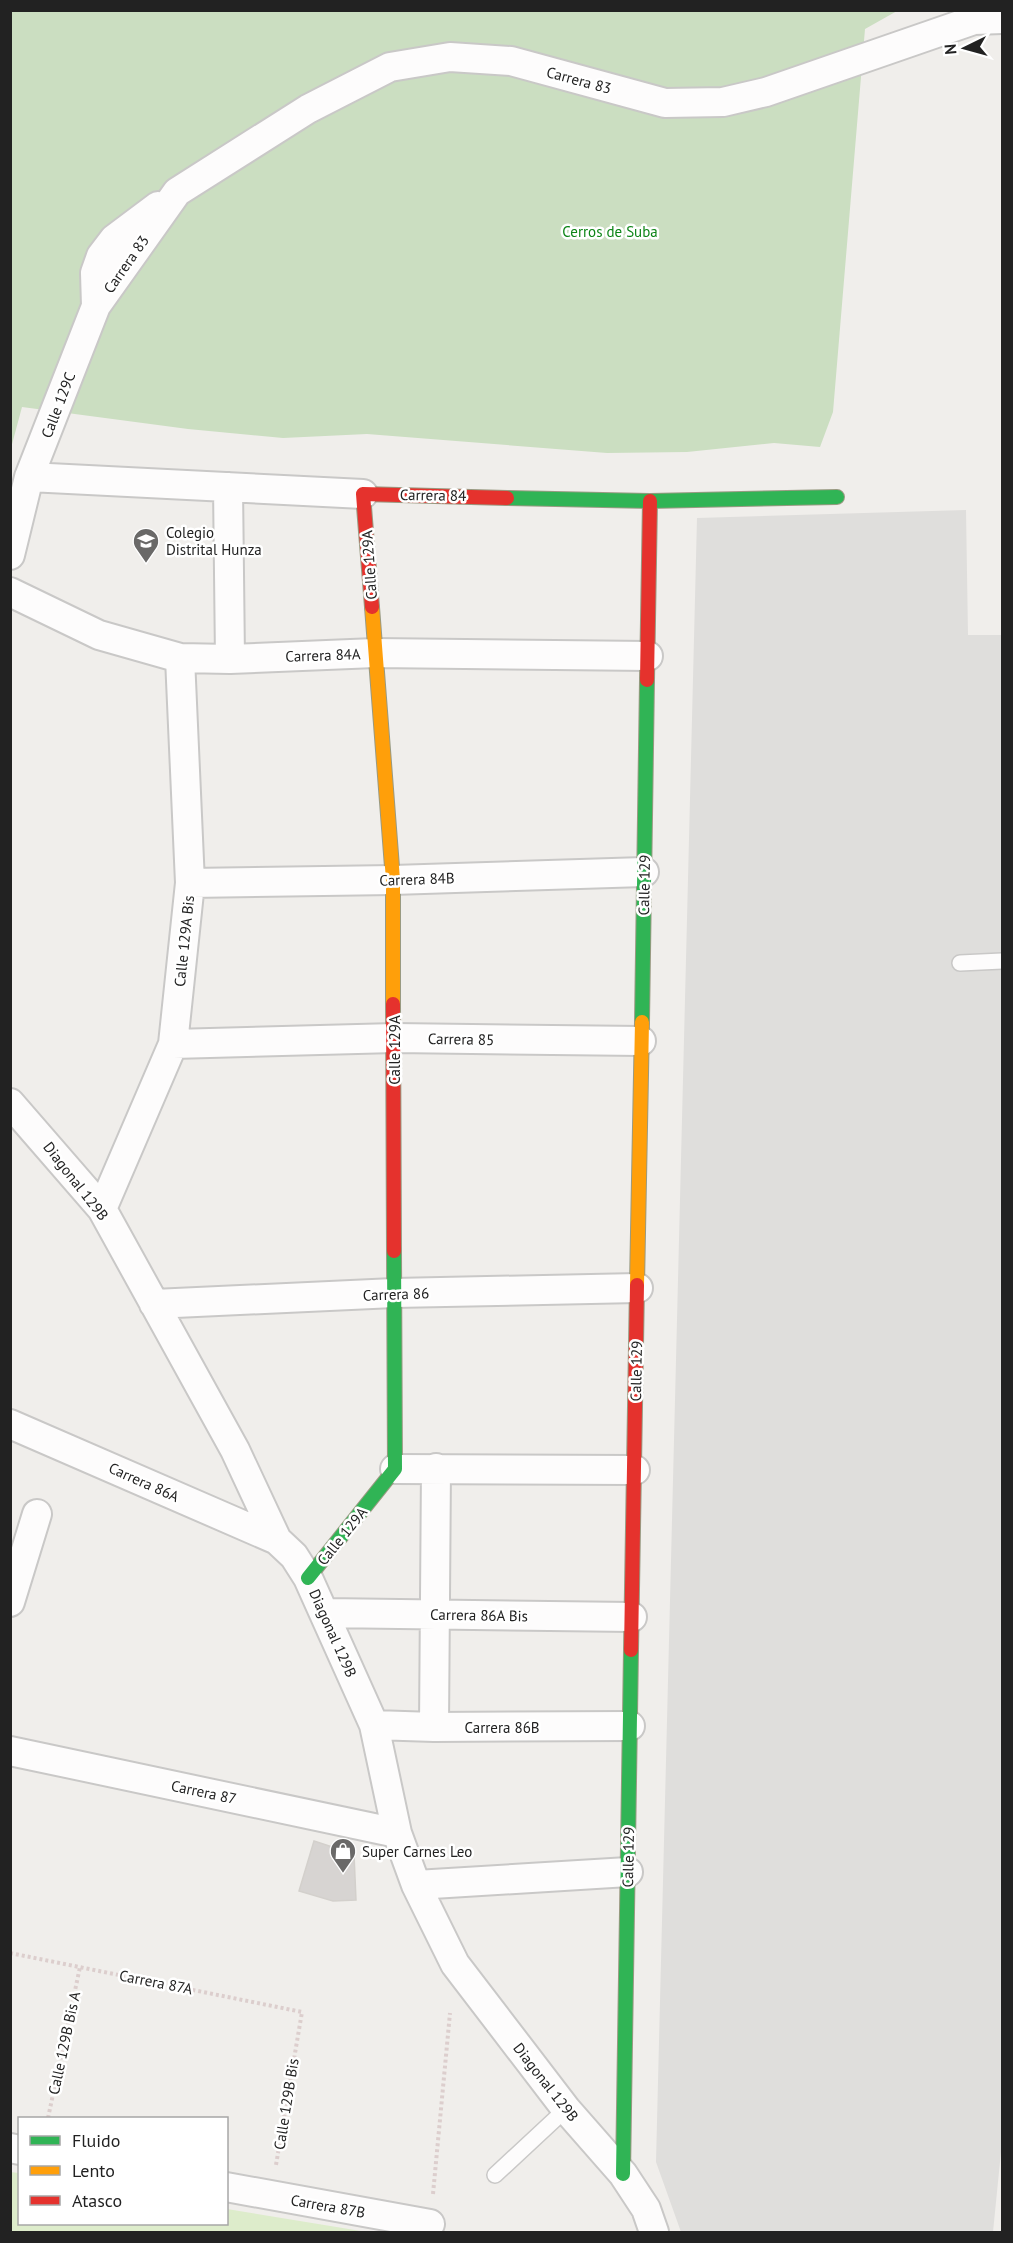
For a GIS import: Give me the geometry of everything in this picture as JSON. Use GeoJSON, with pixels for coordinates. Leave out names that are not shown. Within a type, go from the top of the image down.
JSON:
{"type":"FeatureCollection","features":[{"type":"Feature","properties":{"kind":"street","name":"Carrera 83"},"geometry":{"type":"LineString","coordinates":[[101,256],[114,239],[177,192],[308,109],[390,67],[450,57],[511,61],[665,104],[723,102],[766,92],[974,20],[1002,19]]}},
{"type":"Feature","properties":{"kind":"street","name":"Carrera 83"},"geometry":{"type":"LineString","coordinates":[[96,306],[177,192]]}},
{"type":"Feature","properties":{"kind":"street","name":"Calle 129C"},"geometry":{"type":"LineString","coordinates":[[10,555],[29,477],[96,306],[95,273],[101,256]]}},
{"type":"Feature","properties":{"kind":"street","name":"Carrera 84"},"geometry":{"type":"LineString","coordinates":[[29,477],[363,494],[650,501],[837,497]]}},
{"type":"Feature","properties":{"kind":"street"},"geometry":{"type":"LineString","coordinates":[[228,487],[231,659]]}},
{"type":"Feature","properties":{"kind":"street","name":"Calle 129A"},"geometry":{"type":"LineString","coordinates":[[308,1578],[394,1469],[393,880],[363,494]]}},
{"type":"Feature","properties":{"kind":"street","name":"Calle 129"},"geometry":{"type":"LineString","coordinates":[[623,2174],[650,501]]}},
{"type":"Feature","properties":{"kind":"street","name":"Carrera 84A"},"geometry":{"type":"LineString","coordinates":[[10,592],[99,634],[180,658],[231,659],[375,653],[648,656]]}},
{"type":"Feature","properties":{"kind":"street","name":"Calle 129A Bis"},"geometry":{"type":"LineString","coordinates":[[102,1209],[173,1044],[190,883],[180,658]]}},
{"type":"Feature","properties":{"kind":"street","name":"Carrera 84B"},"geometry":{"type":"LineString","coordinates":[[190,883],[393,880],[644,872]]}},
{"type":"Feature","properties":{"kind":"street","name":"Carrera 85"},"geometry":{"type":"LineString","coordinates":[[173,1044],[394,1038],[641,1041]]}},
{"type":"Feature","properties":{"kind":"street","name":"Diagonal 129B"},"geometry":{"type":"LineString","coordinates":[[10,1103],[102,1209],[235,1450],[277,1540],[294,1556],[308,1578],[326,1613],[374,1725],[397,1833],[416,1885],[455,1964],[566,2109],[623,2174]]}},
{"type":"Feature","properties":{"kind":"street","name":"Carrera 86"},"geometry":{"type":"LineString","coordinates":[[154,1304],[394,1293],[638,1288]]}},
{"type":"Feature","properties":{"kind":"street","name":"Carrera 86A"},"geometry":{"type":"LineString","coordinates":[[10,1424],[277,1540]]}},
{"type":"Feature","properties":{"kind":"street"},"geometry":{"type":"LineString","coordinates":[[434,1727],[436,1468]]}},
{"type":"Feature","properties":{"kind":"street"},"geometry":{"type":"LineString","coordinates":[[394,1469],[635,1470]]}},
{"type":"Feature","properties":{"kind":"street"},"geometry":{"type":"LineString","coordinates":[[10,1602],[37,1514]]}},
{"type":"Feature","properties":{"kind":"street","name":"Carrera 86A Bis"},"geometry":{"type":"LineString","coordinates":[[326,1613],[632,1617]]}},
{"type":"Feature","properties":{"kind":"street","name":"Carrera 86B"},"geometry":{"type":"LineString","coordinates":[[374,1725],[630,1726]]}},
{"type":"Feature","properties":{"kind":"street","name":"Carrera 87"},"geometry":{"type":"LineString","coordinates":[[10,1751],[397,1833]]}},
{"type":"Feature","properties":{"kind":"street"},"geometry":{"type":"LineString","coordinates":[[416,1885],[628,1872]]}},
{"type":"Feature","properties":{"kind":"street"},"geometry":{"type":"LineString","coordinates":[[623,2174],[646,2209],[654,2232]]}},
{"type":"Feature","properties":{"kind":"street","name":"Carrera 87B"},"geometry":{"type":"LineString","coordinates":[[228,2187],[430,2224]]}},
{"type":"Feature","properties":{"kind":"lane"},"geometry":{"type":"LineString","coordinates":[[960,963],[1002,961]]}},
{"type":"Feature","properties":{"kind":"lane"},"geometry":{"type":"LineString","coordinates":[[495,2175],[566,2109]]}},
{"type":"Feature","properties":{"kind":"path","name":"Carrera 87A"},"geometry":{"type":"LineString","coordinates":[[10,1953],[302,2012]]}},
{"type":"Feature","properties":{"kind":"path"},"geometry":{"type":"LineString","coordinates":[[430,2224],[455,1964]]}},
{"type":"Feature","properties":{"kind":"path","name":"Calle 129B Bis A"},"geometry":{"type":"LineString","coordinates":[[48,2117],[80,1967]]}},
{"type":"Feature","properties":{"kind":"path","name":"Calle 129B Bis"},"geometry":{"type":"LineString","coordinates":[[271,2196],[302,2012]]}},
{"type":"Feature","properties":{"kind":"shaded area"},"geometry":{"type":"Polygon","coordinates":[[[966,510],[968,635],[1002,635],[1002,2142],[993,2232],[681,2232],[656,2162],[697,518],[966,510]]]}},
{"type":"Feature","properties":{"kind":"green space","name":"Cerros de Suba"},"geometry":{"type":"Polygon","coordinates":[[[11,11],[897,11],[865,29],[833,412],[820,447],[774,443],[687,452],[607,453],[367,434],[283,438],[188,429],[22,407],[11,448],[11,11]]]}},
{"type":"Feature","properties":{"kind":"green space"},"geometry":{"type":"Polygon","coordinates":[[[10,2172],[18,2173],[18,2225],[228,2225],[228,2209],[367,2232],[11,2232],[10,2172]]]}},
{"type":"Feature","properties":{"kind":"building"},"geometry":{"type":"Polygon","coordinates":[[[314,1841],[354,1854],[356,1900],[333,1901],[299,1891],[314,1841]]]}},
{"type":"Feature","properties":{"kind":"traffic: fast"},"geometry":{"type":"LineString","coordinates":[[507,498],[650,501],[837,497]]}},
{"type":"Feature","properties":{"kind":"traffic: fast"},"geometry":{"type":"LineString","coordinates":[[642,1022],[647,680]]}},
{"type":"Feature","properties":{"kind":"traffic: fast"},"geometry":{"type":"LineString","coordinates":[[308,1578],[395,1469],[394,1251]]}},
{"type":"Feature","properties":{"kind":"traffic: fast"},"geometry":{"type":"LineString","coordinates":[[623,2174],[631,1650]]}},
{"type":"Feature","properties":{"kind":"traffic: slow"},"geometry":{"type":"LineString","coordinates":[[372,607],[393,880],[393,1004]]}},
{"type":"Feature","properties":{"kind":"traffic: slow"},"geometry":{"type":"LineString","coordinates":[[637,1285],[642,1022]]}},
{"type":"Feature","properties":{"kind":"traffic: jam"},"geometry":{"type":"LineString","coordinates":[[372,607],[363,494],[507,498]]}},
{"type":"Feature","properties":{"kind":"traffic: jam"},"geometry":{"type":"LineString","coordinates":[[647,680],[650,501]]}},
{"type":"Feature","properties":{"kind":"traffic: jam"},"geometry":{"type":"LineString","coordinates":[[393,1004],[394,1251]]}},
{"type":"Feature","properties":{"kind":"traffic: jam"},"geometry":{"type":"LineString","coordinates":[[631,1650],[637,1285]]}},
{"type":"Feature","properties":{"kind":"place","name":"Colegio Distrital Hunza"},"geometry":{"type":"Point","coordinates":[146,564]}},
{"type":"Feature","properties":{"kind":"place","name":"Super Carnes Leo"},"geometry":{"type":"Point","coordinates":[343,1874]}}]}
